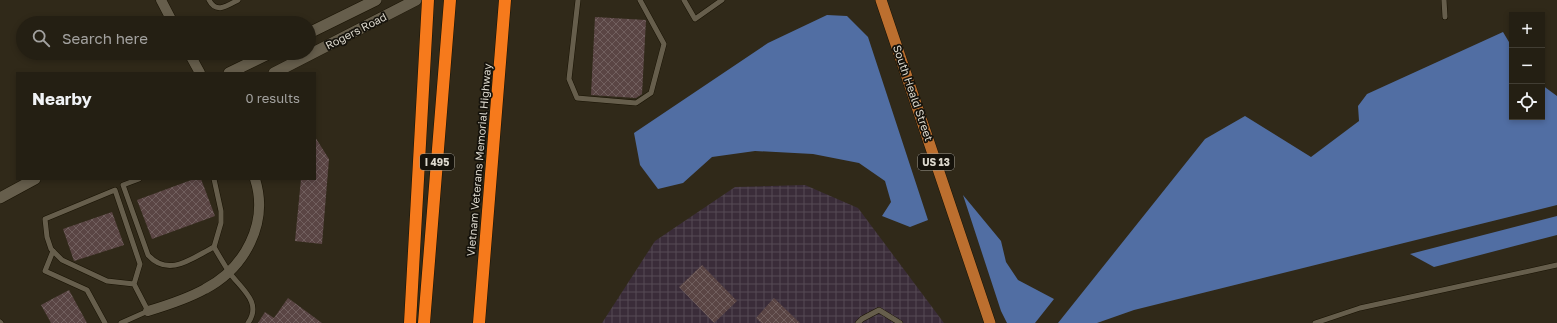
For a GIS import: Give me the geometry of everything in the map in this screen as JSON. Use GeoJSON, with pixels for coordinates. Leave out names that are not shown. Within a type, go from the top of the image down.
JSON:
{"type":"FeatureCollection","features":[{"type":"Feature","properties":{"kind":"highway"},"geometry":{"type":"LineString","coordinates":[[410,323],[428,0]]}},
{"type":"Feature","properties":{"kind":"highway","name":"I 495"},"geometry":{"type":"LineString","coordinates":[[424,323],[450,0]]}},
{"type":"Feature","properties":{"kind":"highway","name":"Vietnam Veterans Memorial Highway"},"geometry":{"type":"LineString","coordinates":[[479,323],[505,0]]}},
{"type":"Feature","properties":{"kind":"main road","name":"South Heald Street"},"geometry":{"type":"LineString","coordinates":[[881,0],[990,323]]}},
{"type":"Feature","properties":{"kind":"street"},"geometry":{"type":"LineString","coordinates":[[161,0],[169,16]]}},
{"type":"Feature","properties":{"kind":"street","name":"Rogers Road"},"geometry":{"type":"LineString","coordinates":[[316,30],[376,0]]}},
{"type":"Feature","properties":{"kind":"street","name":"Rogers Road"},"geometry":{"type":"LineString","coordinates":[[316,52],[413,2]]}},
{"type":"Feature","properties":{"kind":"street"},"geometry":{"type":"LineString","coordinates":[[193,60],[199,72]]}},
{"type":"Feature","properties":{"kind":"street"},"geometry":{"type":"LineString","coordinates":[[232,72],[256,60]]}},
{"type":"Feature","properties":{"kind":"street","name":"Rogers Road"},"geometry":{"type":"LineString","coordinates":[[276,72],[299,60]]}},
{"type":"Feature","properties":{"kind":"street"},"geometry":{"type":"LineString","coordinates":[[0,198],[33,180]]}},
{"type":"Feature","properties":{"kind":"street"},"geometry":{"type":"LineString","coordinates":[[148,311],[183,300],[206,289],[230,273],[250,246],[258,223],[259,190],[255,180]]}},
{"type":"Feature","properties":{"kind":"lane"},"geometry":{"type":"LineString","coordinates":[[209,0],[212,6],[223,8],[238,0]]}},
{"type":"Feature","properties":{"kind":"lane"},"geometry":{"type":"LineString","coordinates":[[578,0],[569,79],[576,98],[636,104],[651,93],[664,44],[640,0]]}},
{"type":"Feature","properties":{"kind":"lane"},"geometry":{"type":"LineString","coordinates":[[684,0],[695,18],[722,0]]}},
{"type":"Feature","properties":{"kind":"lane"},"geometry":{"type":"LineString","coordinates":[[1444,0],[1445,17]]}},
{"type":"Feature","properties":{"kind":"lane"},"geometry":{"type":"LineString","coordinates":[[136,180],[123,185],[148,255],[155,263],[167,266],[184,263],[214,247],[221,223],[221,211],[214,180]]}},
{"type":"Feature","properties":{"kind":"lane"},"geometry":{"type":"LineString","coordinates":[[122,323],[148,311],[134,284],[140,264],[115,190],[45,219],[47,237],[53,251],[62,260],[107,281],[134,284]]}},
{"type":"Feature","properties":{"kind":"lane"},"geometry":{"type":"LineString","coordinates":[[214,247],[230,273],[252,298],[254,309],[248,323]]}},
{"type":"Feature","properties":{"kind":"lane"},"geometry":{"type":"LineString","coordinates":[[53,251],[45,271],[87,290],[105,323]]}},
{"type":"Feature","properties":{"kind":"lane"},"geometry":{"type":"LineString","coordinates":[[1314,323],[1360,308],[1557,265]]}},
{"type":"Feature","properties":{"kind":"lane"},"geometry":{"type":"LineString","coordinates":[[858,323],[862,319],[879,310],[900,323]]}},
{"type":"Feature","properties":{"kind":"shaded area"},"geometry":{"type":"Polygon","coordinates":[[[805,185],[858,208],[944,323],[602,323],[655,241],[735,187],[805,185]]]}},
{"type":"Feature","properties":{"kind":"water"},"geometry":{"type":"Polygon","coordinates":[[[827,15],[847,16],[868,37],[928,220],[910,227],[882,216],[891,202],[885,181],[859,163],[813,154],[755,151],[712,157],[683,183],[658,189],[640,165],[634,133],[768,43],[827,15]]]}},
{"type":"Feature","properties":{"kind":"water"},"geometry":{"type":"Polygon","coordinates":[[[1503,32],[1509,42],[1509,120],[1545,120],[1545,87],[1557,96],[1557,205],[1134,310],[1097,323],[1058,323],[1205,139],[1245,116],[1311,157],[1359,121],[1358,106],[1367,94],[1503,32]]]}},
{"type":"Feature","properties":{"kind":"water"},"geometry":{"type":"Polygon","coordinates":[[[963,195],[1001,241],[1006,262],[1018,280],[1054,299],[1035,323],[1007,323],[1001,311],[963,195]]]}},
{"type":"Feature","properties":{"kind":"water"},"geometry":{"type":"Polygon","coordinates":[[[1557,216],[1557,235],[1434,267],[1410,254],[1557,216]]]}},
{"type":"Feature","properties":{"kind":"building"},"geometry":{"type":"Polygon","coordinates":[[[595,17],[646,20],[642,94],[636,98],[591,95],[595,17]]]}},
{"type":"Feature","properties":{"kind":"building"},"geometry":{"type":"Polygon","coordinates":[[[316,139],[329,159],[322,244],[295,241],[301,180],[316,180],[316,139]]]}},
{"type":"Feature","properties":{"kind":"building"},"geometry":{"type":"Polygon","coordinates":[[[191,180],[201,180],[215,216],[152,239],[137,200],[191,180]]]}},
{"type":"Feature","properties":{"kind":"building"},"geometry":{"type":"Polygon","coordinates":[[[112,212],[124,245],[74,261],[63,229],[112,212]]]}},
{"type":"Feature","properties":{"kind":"building"},"geometry":{"type":"Polygon","coordinates":[[[702,265],[737,301],[714,323],[679,287],[702,265]]]}},
{"type":"Feature","properties":{"kind":"building"},"geometry":{"type":"Polygon","coordinates":[[[69,290],[87,323],[51,323],[41,305],[69,290]]]}},
{"type":"Feature","properties":{"kind":"building"},"geometry":{"type":"Polygon","coordinates":[[[288,298],[322,323],[258,323],[265,312],[274,318],[288,298]]]}},
{"type":"Feature","properties":{"kind":"building"},"geometry":{"type":"Polygon","coordinates":[[[774,298],[800,323],[761,323],[756,318],[774,298]]]}}]}
